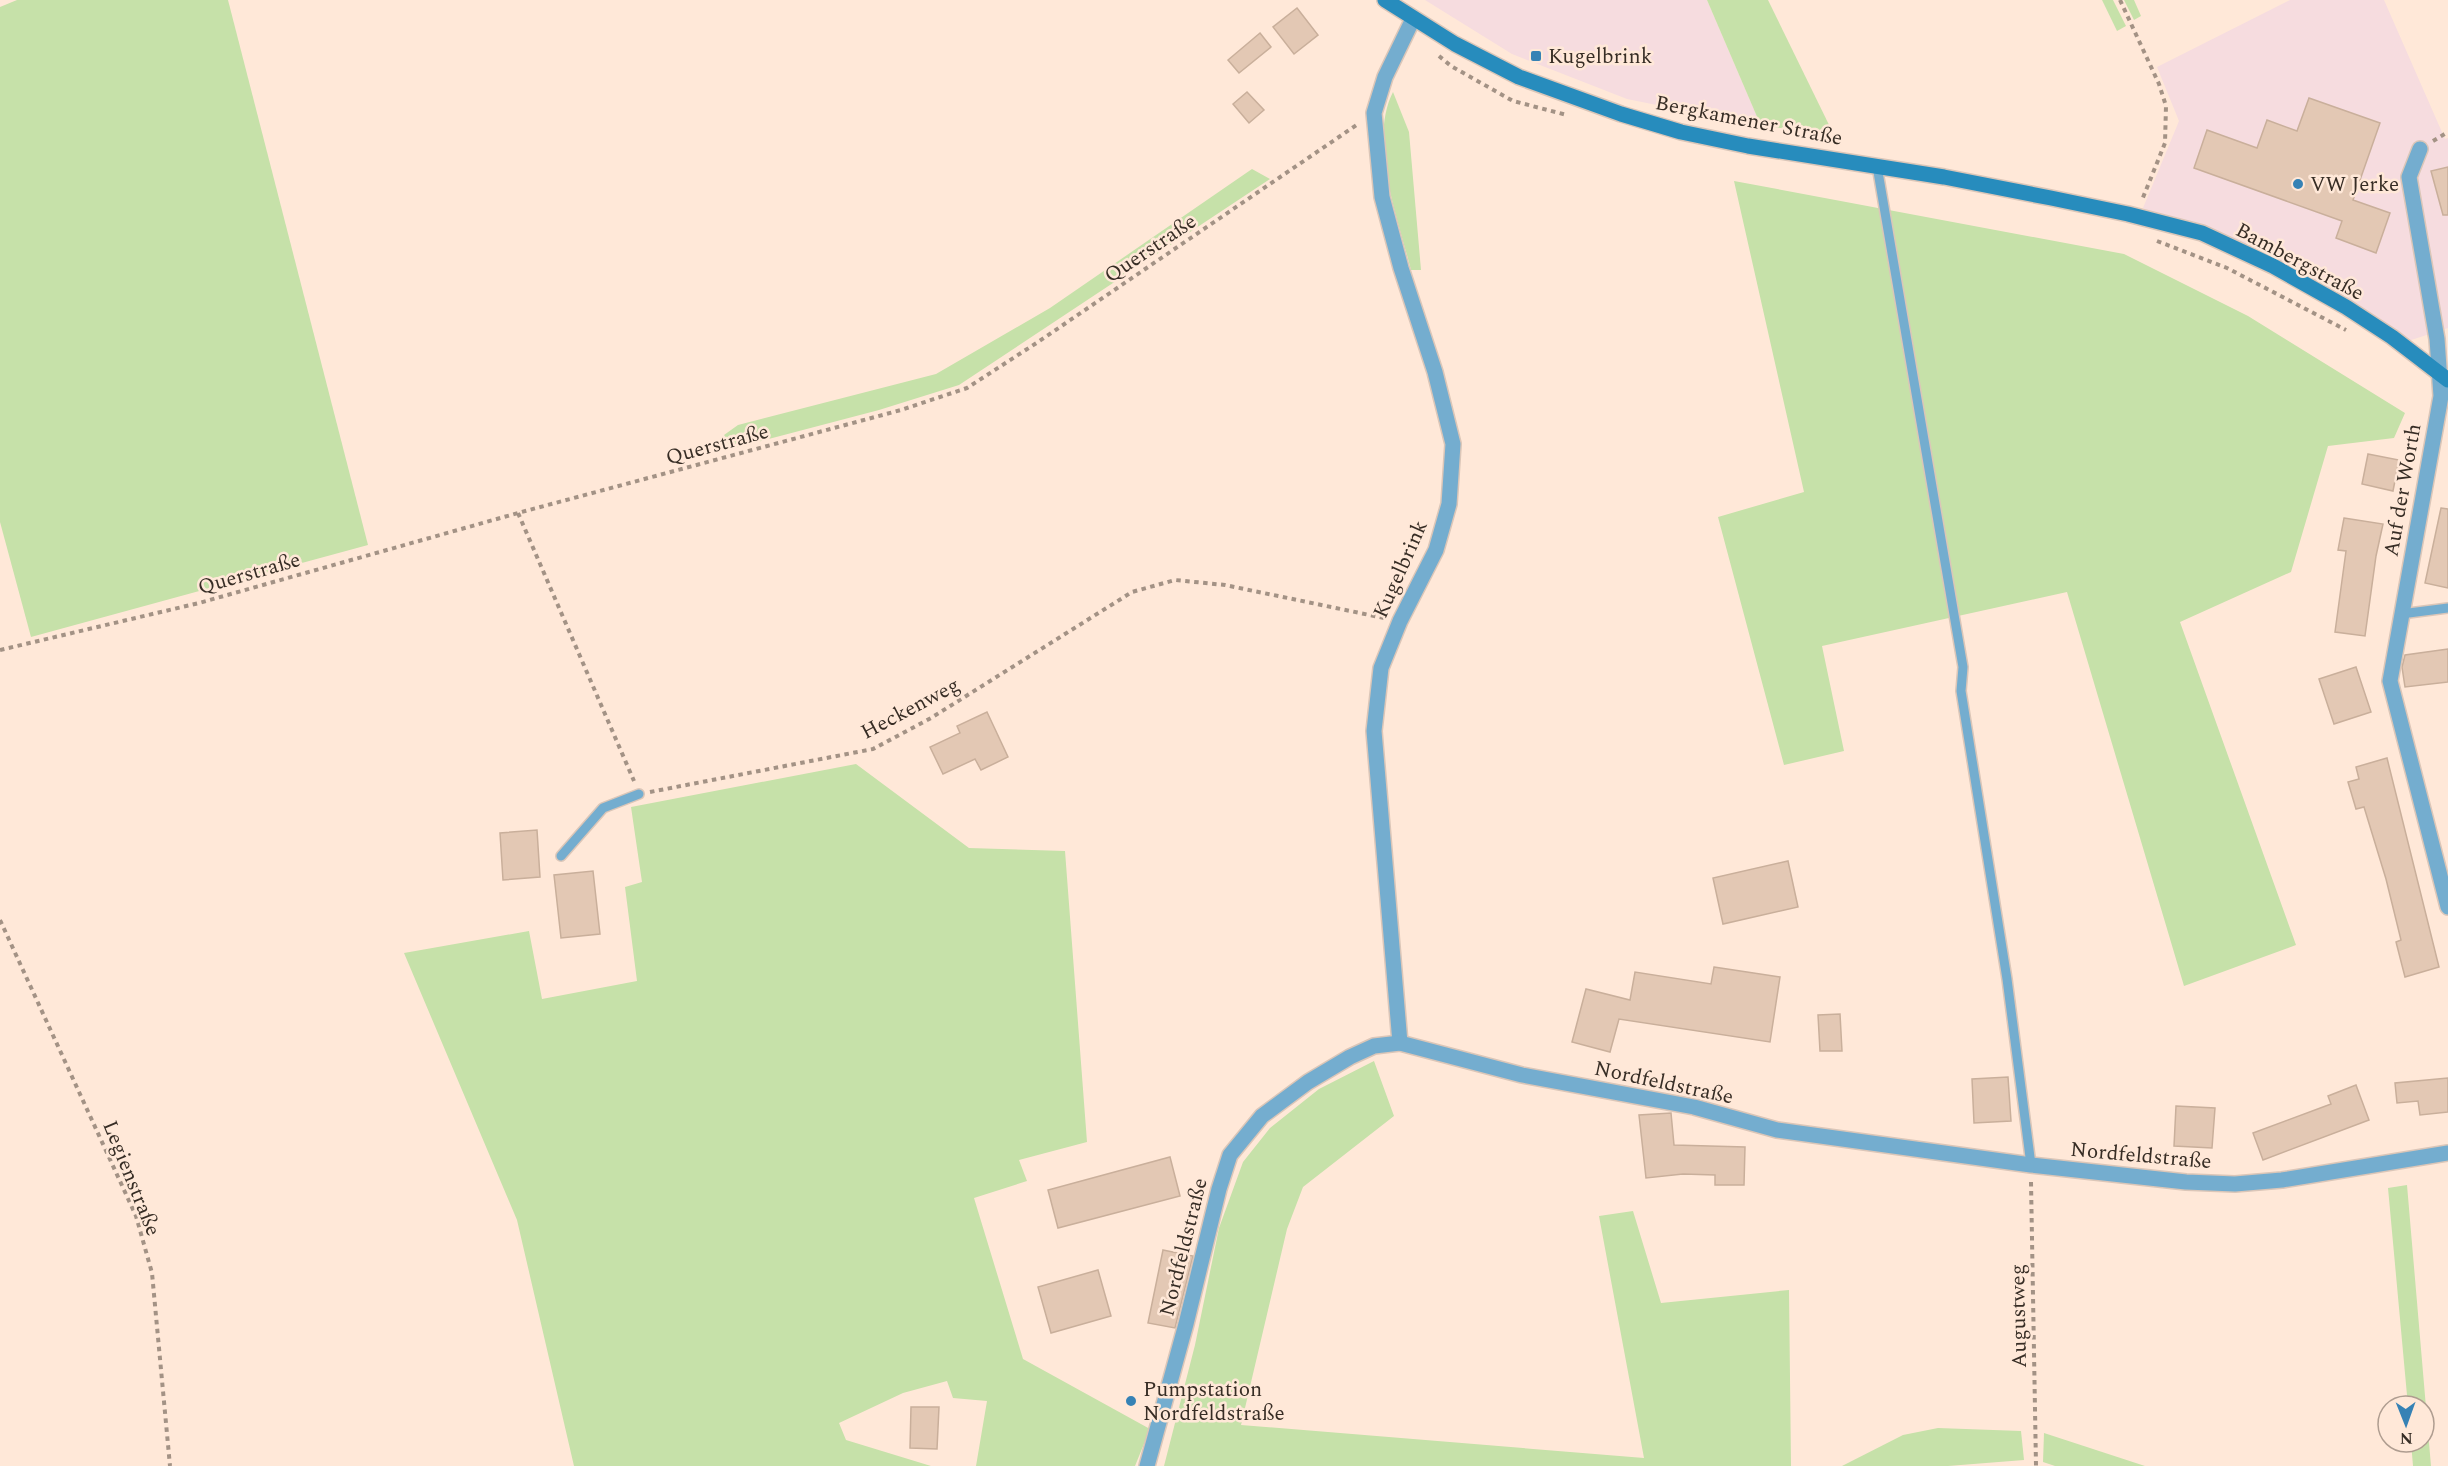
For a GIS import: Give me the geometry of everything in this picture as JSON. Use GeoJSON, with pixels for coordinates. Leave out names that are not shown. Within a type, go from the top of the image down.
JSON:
{"type":"FeatureCollection","features":[{"type":"Feature","properties":{"kind":"street","name":"Bergkamener Straße"},"geometry":{"type":"LineString","coordinates":[[1385,0],[1413,19],[1519,77],[1621,114],[1681,132],[1748,146],[1944,177],[2128,214]]}},
{"type":"Feature","properties":{"kind":"street","name":"Kugelbrink"},"geometry":{"type":"LineString","coordinates":[[1400,1043],[1374,730],[1381,668],[1400,621],[1437,550],[1449,504],[1453,444],[1435,372],[1401,268],[1382,197],[1374,113],[1385,77],[1413,19]]}},
{"type":"Feature","properties":{"kind":"street"},"geometry":{"type":"LineString","coordinates":[[2420,149],[2409,177],[2443,377]]}},
{"type":"Feature","properties":{"kind":"street","name":"Bambergstraße"},"geometry":{"type":"LineString","coordinates":[[2128,214],[2202,233],[2273,266],[2346,307],[2383,331],[2443,377]]}},
{"type":"Feature","properties":{"kind":"street","name":"Auf der Worth"},"geometry":{"type":"LineString","coordinates":[[2443,377],[2390,681],[2448,907]]}},
{"type":"Feature","properties":{"kind":"street","name":"Nordfeldstraße"},"geometry":{"type":"LineString","coordinates":[[1148,1466],[1219,1189],[1230,1155],[1262,1116],[1308,1082],[1350,1057],[1374,1046],[1400,1043],[1522,1075],[1694,1107],[1777,1130],[2031,1165],[2186,1182],[2235,1184],[2282,1180],[2448,1154]]}},
{"type":"Feature","properties":{"kind":"lane"},"geometry":{"type":"LineString","coordinates":[[1877,166],[1963,668],[1961,691],[2007,979],[2031,1165]]}},
{"type":"Feature","properties":{"kind":"lane"},"geometry":{"type":"LineString","coordinates":[[2401,614],[2448,608]]}},
{"type":"Feature","properties":{"kind":"lane"},"geometry":{"type":"LineString","coordinates":[[561,856],[603,808],[639,795]]}},
{"type":"Feature","properties":{"kind":"path"},"geometry":{"type":"LineString","coordinates":[[2120,0],[2159,84],[2166,106],[2167,128],[2162,155],[2144,199],[2128,214]]}},
{"type":"Feature","properties":{"kind":"path"},"geometry":{"type":"LineString","coordinates":[[1434,51],[1450,66],[1513,101],[1575,117]]}},
{"type":"Feature","properties":{"kind":"path","name":"Querstraße"},"geometry":{"type":"LineString","coordinates":[[0,650],[199,603],[518,513],[901,410],[967,388],[1374,113]]}},
{"type":"Feature","properties":{"kind":"path"},"geometry":{"type":"LineString","coordinates":[[2153,240],[2227,268],[2330,320],[2355,336]]}},
{"type":"Feature","properties":{"kind":"path"},"geometry":{"type":"LineString","coordinates":[[518,513],[639,795]]}},
{"type":"Feature","properties":{"kind":"path","name":"Heckenweg"},"geometry":{"type":"LineString","coordinates":[[639,795],[873,748],[931,718],[1131,592],[1175,580],[1225,585],[1400,621]]}},
{"type":"Feature","properties":{"kind":"path","name":"Legienstraße"},"geometry":{"type":"LineString","coordinates":[[0,920],[136,1216],[152,1273],[170,1466]]}},
{"type":"Feature","properties":{"kind":"path","name":"Augustweg"},"geometry":{"type":"LineString","coordinates":[[2031,1165],[2036,1466]]}},
{"type":"Feature","properties":{"kind":"shaded area"},"geometry":{"type":"Polygon","coordinates":[[[1425,0],[1707,0],[1761,126],[1627,99],[1512,54],[1425,0]]]}},
{"type":"Feature","properties":{"kind":"shaded area"},"geometry":{"type":"Polygon","coordinates":[[[2290,0],[2384,0],[2445,139],[2448,138],[2448,328],[2399,344],[2281,278],[2143,208],[2179,121],[2157,67],[2290,0]]]}},
{"type":"Feature","properties":{"kind":"green space"},"geometry":{"type":"Polygon","coordinates":[[[17,0],[228,0],[368,545],[31,637],[0,522],[0,7],[17,0]]]}},
{"type":"Feature","properties":{"kind":"green space"},"geometry":{"type":"Polygon","coordinates":[[[1707,0],[1768,0],[1833,133],[1761,126],[1707,0]]]}},
{"type":"Feature","properties":{"kind":"green space"},"geometry":{"type":"Polygon","coordinates":[[[2102,0],[2113,0],[2126,26],[2117,31],[2102,0]]]}},
{"type":"Feature","properties":{"kind":"green space"},"geometry":{"type":"Polygon","coordinates":[[[2124,0],[2134,0],[2141,16],[2134,20],[2124,0]]]}},
{"type":"Feature","properties":{"kind":"green space"},"geometry":{"type":"Polygon","coordinates":[[[1393,92],[1409,132],[1421,270],[1411,270],[1393,204],[1384,156],[1383,133],[1386,112],[1393,92]]]}},
{"type":"Feature","properties":{"kind":"green space"},"geometry":{"type":"Polygon","coordinates":[[[1252,169],[1270,179],[959,385],[879,410],[731,449],[724,435],[738,425],[936,374],[1050,308],[1252,169]]]}},
{"type":"Feature","properties":{"kind":"green space"},"geometry":{"type":"Polygon","coordinates":[[[1734,181],[2124,254],[2248,316],[2405,413],[2394,438],[2328,446],[2291,572],[2180,622],[2296,945],[2184,986],[2067,592],[1822,646],[1844,751],[1784,765],[1718,517],[1804,492],[1734,181]]]}},
{"type":"Feature","properties":{"kind":"green space"},"geometry":{"type":"Polygon","coordinates":[[[856,764],[969,848],[1065,851],[1087,1142],[1019,1160],[1027,1181],[974,1198],[1023,1359],[1150,1429],[1135,1466],[976,1466],[987,1401],[953,1398],[947,1381],[903,1393],[839,1423],[846,1440],[931,1466],[574,1466],[517,1220],[404,953],[529,931],[542,999],[637,981],[625,887],[642,882],[631,807],[856,764]]]}},
{"type":"Feature","properties":{"kind":"green space"},"geometry":{"type":"Polygon","coordinates":[[[1374,1061],[1394,1116],[1303,1187],[1287,1229],[1241,1425],[1644,1458],[1599,1216],[1633,1211],[1661,1303],[1789,1290],[1791,1466],[1164,1466],[1195,1345],[1219,1228],[1243,1162],[1270,1128],[1319,1089],[1374,1061]]]}},
{"type":"Feature","properties":{"kind":"green space"},"geometry":{"type":"Polygon","coordinates":[[[2407,1185],[2425,1394],[2407,1394],[2388,1188],[2407,1185]]]}},
{"type":"Feature","properties":{"kind":"green space"},"geometry":{"type":"Polygon","coordinates":[[[1938,1428],[2021,1431],[2024,1460],[1948,1466],[1842,1466],[1903,1435],[1938,1428]]]}},
{"type":"Feature","properties":{"kind":"green space"},"geometry":{"type":"Polygon","coordinates":[[[2044,1433],[2145,1466],[2055,1466],[2043,1462],[2044,1433]]]}},
{"type":"Feature","properties":{"kind":"green space"},"geometry":{"type":"Polygon","coordinates":[[[2412,1454],[2430,1454],[2431,1466],[2413,1466],[2412,1454]]]}},
{"type":"Feature","properties":{"kind":"building"},"geometry":{"type":"Polygon","coordinates":[[[1297,8],[1318,35],[1294,54],[1273,27],[1297,8]]]}},
{"type":"Feature","properties":{"kind":"building"},"geometry":{"type":"Polygon","coordinates":[[[1260,33],[1271,47],[1239,73],[1228,60],[1260,33]]]}},
{"type":"Feature","properties":{"kind":"building"},"geometry":{"type":"Polygon","coordinates":[[[1247,92],[1264,110],[1249,123],[1233,104],[1247,92]]]}},
{"type":"Feature","properties":{"kind":"building","name":"VW Jerke"},"geometry":{"type":"Polygon","coordinates":[[[2309,98],[2380,123],[2353,200],[2390,213],[2376,253],[2336,238],[2342,221],[2194,168],[2207,130],[2257,148],[2267,120],[2297,131],[2309,98]]]}},
{"type":"Feature","properties":{"kind":"building"},"geometry":{"type":"Polygon","coordinates":[[[2448,167],[2448,215],[2443,215],[2431,171],[2448,167]]]}},
{"type":"Feature","properties":{"kind":"building"},"geometry":{"type":"Polygon","coordinates":[[[2368,454],[2399,460],[2393,491],[2362,484],[2368,454]]]}},
{"type":"Feature","properties":{"kind":"building"},"geometry":{"type":"Polygon","coordinates":[[[2441,508],[2448,509],[2448,588],[2425,583],[2441,508]]]}},
{"type":"Feature","properties":{"kind":"building"},"geometry":{"type":"Polygon","coordinates":[[[2344,518],[2383,524],[2376,556],[2365,636],[2335,632],[2346,551],[2338,550],[2344,518]]]}},
{"type":"Feature","properties":{"kind":"building"},"geometry":{"type":"Polygon","coordinates":[[[2448,649],[2448,682],[2405,687],[2402,667],[2405,655],[2448,649]]]}},
{"type":"Feature","properties":{"kind":"building"},"geometry":{"type":"Polygon","coordinates":[[[2356,667],[2371,712],[2334,724],[2319,679],[2356,667]]]}},
{"type":"Feature","properties":{"kind":"building"},"geometry":{"type":"Polygon","coordinates":[[[987,712],[1008,757],[981,770],[975,759],[943,774],[930,747],[960,733],[957,726],[987,712]]]}},
{"type":"Feature","properties":{"kind":"building"},"geometry":{"type":"Polygon","coordinates":[[[2387,758],[2439,967],[2405,977],[2396,942],[2401,940],[2386,879],[2364,807],[2356,809],[2348,782],[2359,779],[2356,767],[2387,758]]]}},
{"type":"Feature","properties":{"kind":"building"},"geometry":{"type":"Polygon","coordinates":[[[537,830],[540,877],[503,880],[500,833],[537,830]]]}},
{"type":"Feature","properties":{"kind":"building"},"geometry":{"type":"Polygon","coordinates":[[[1788,861],[1798,907],[1723,924],[1713,878],[1788,861]]]}},
{"type":"Feature","properties":{"kind":"building"},"geometry":{"type":"Polygon","coordinates":[[[593,871],[600,934],[561,938],[554,875],[593,871]]]}},
{"type":"Feature","properties":{"kind":"building"},"geometry":{"type":"Polygon","coordinates":[[[1714,967],[1780,977],[1770,1042],[1619,1019],[1610,1052],[1572,1042],[1586,989],[1630,1000],[1635,972],[1711,984],[1714,967]]]}},
{"type":"Feature","properties":{"kind":"building"},"geometry":{"type":"Polygon","coordinates":[[[1840,1014],[1842,1051],[1820,1051],[1818,1015],[1840,1014]]]}},
{"type":"Feature","properties":{"kind":"building"},"geometry":{"type":"Polygon","coordinates":[[[2008,1077],[2011,1121],[1974,1123],[1972,1079],[2008,1077]]]}},
{"type":"Feature","properties":{"kind":"building"},"geometry":{"type":"Polygon","coordinates":[[[2448,1078],[2448,1112],[2420,1115],[2418,1101],[2397,1103],[2395,1083],[2448,1078]]]}},
{"type":"Feature","properties":{"kind":"building"},"geometry":{"type":"Polygon","coordinates":[[[2356,1085],[2369,1120],[2263,1160],[2253,1133],[2331,1104],[2328,1096],[2356,1085]]]}},
{"type":"Feature","properties":{"kind":"building"},"geometry":{"type":"Polygon","coordinates":[[[2176,1106],[2215,1108],[2212,1148],[2174,1146],[2176,1106]]]}},
{"type":"Feature","properties":{"kind":"building"},"geometry":{"type":"Polygon","coordinates":[[[1671,1113],[1674,1145],[1745,1147],[1744,1185],[1715,1185],[1715,1175],[1683,1174],[1646,1178],[1639,1115],[1671,1113]]]}},
{"type":"Feature","properties":{"kind":"building"},"geometry":{"type":"Polygon","coordinates":[[[1170,1157],[1180,1196],[1058,1228],[1048,1190],[1170,1157]]]}},
{"type":"Feature","properties":{"kind":"building"},"geometry":{"type":"Polygon","coordinates":[[[1163,1250],[1193,1256],[1175,1328],[1148,1323],[1163,1250]]]}},
{"type":"Feature","properties":{"kind":"building"},"geometry":{"type":"Polygon","coordinates":[[[1098,1270],[1111,1316],[1051,1333],[1038,1287],[1098,1270]]]}},
{"type":"Feature","properties":{"kind":"building"},"geometry":{"type":"Polygon","coordinates":[[[911,1407],[939,1407],[937,1449],[910,1448],[911,1407]]]}},
{"type":"Feature","properties":{"kind":"place","name":"Kugelbrink"},"geometry":{"type":"Point","coordinates":[1536,56]}},
{"type":"Feature","properties":{"kind":"place","name":"VW Jerke"},"geometry":{"type":"Point","coordinates":[2298,184]}},
{"type":"Feature","properties":{"kind":"place","name":"Pumpstation Nordfeldstraße"},"geometry":{"type":"Point","coordinates":[1131,1401]}}]}
